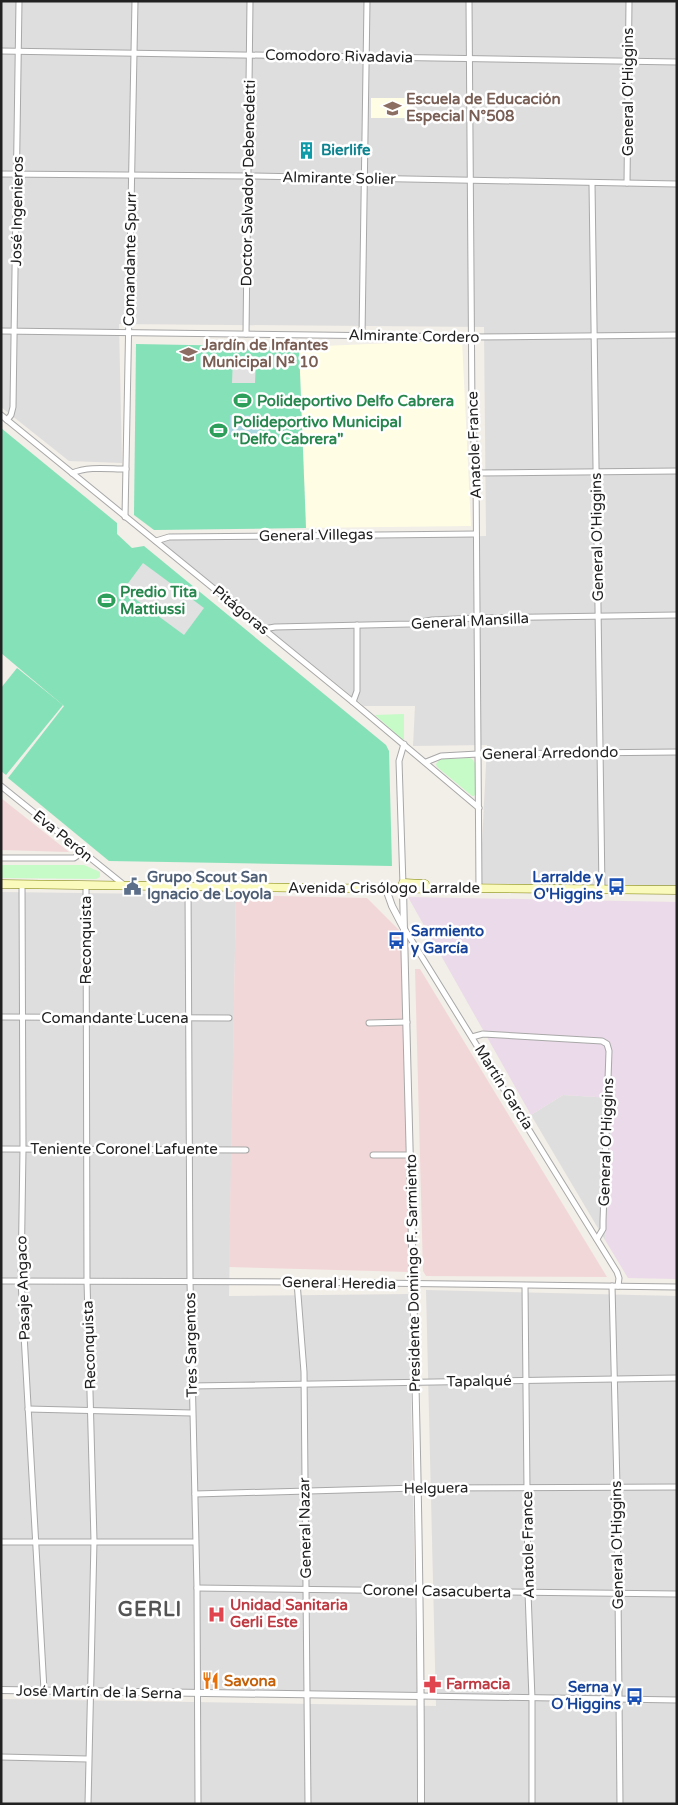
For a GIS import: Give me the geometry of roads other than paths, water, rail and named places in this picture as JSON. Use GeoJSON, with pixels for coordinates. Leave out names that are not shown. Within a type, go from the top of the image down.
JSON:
{"type":"FeatureCollection","features":[{"type":"Feature","properties":{"kind":"main road","name":"Avenida Crisólogo Larralde"},"geometry":{"type":"LineString","coordinates":[[1,884],[386,889],[403,886],[480,889],[677,890]]}},
{"type":"Feature","properties":{"kind":"street","name":"José Ingenieros"},"geometry":{"type":"LineString","coordinates":[[7,420],[11,415],[13,407],[19,1]]}},
{"type":"Feature","properties":{"kind":"street","name":"Comandante Spurr"},"geometry":{"type":"LineString","coordinates":[[125,517],[135,1]]}},
{"type":"Feature","properties":{"kind":"street","name":"Doctor Salvador Debenedetti"},"geometry":{"type":"LineString","coordinates":[[246,334],[250,1]]}},
{"type":"Feature","properties":{"kind":"street"},"geometry":{"type":"LineString","coordinates":[[362,336],[367,1]]}},
{"type":"Feature","properties":{"kind":"street","name":"Anatole France"},"geometry":{"type":"LineString","coordinates":[[469,1],[471,58],[472,412],[476,473],[480,889]]}},
{"type":"Feature","properties":{"kind":"street","name":"General O'Higgins"},"geometry":{"type":"LineString","coordinates":[[627,184],[629,1]]}},
{"type":"Feature","properties":{"kind":"street","name":"Comodoro Rivadavia"},"geometry":{"type":"LineString","coordinates":[[1,51],[677,62]]}},
{"type":"Feature","properties":{"kind":"street","name":"Almirante Solier"},"geometry":{"type":"LineString","coordinates":[[1,174],[248,176],[471,182],[677,184]]}},
{"type":"Feature","properties":{"kind":"street","name":"General O'Higgins"},"geometry":{"type":"LineString","coordinates":[[592,184],[602,890]]}},
{"type":"Feature","properties":{"kind":"street","name":"Almirante Cordero"},"geometry":{"type":"LineString","coordinates":[[1,330],[473,337],[677,335]]}},
{"type":"Feature","properties":{"kind":"street","name":"Pitágoras"},"geometry":{"type":"LineString","coordinates":[[1,415],[354,702],[479,808]]}},
{"type":"Feature","properties":{"kind":"street"},"geometry":{"type":"LineString","coordinates":[[72,473],[89,468],[126,469]]}},
{"type":"Feature","properties":{"kind":"street"},"geometry":{"type":"LineString","coordinates":[[476,473],[677,471]]}},
{"type":"Feature","properties":{"kind":"street","name":"General Villegas"},"geometry":{"type":"LineString","coordinates":[[156,541],[169,537],[476,534]]}},
{"type":"Feature","properties":{"kind":"street","name":"General Mansilla"},"geometry":{"type":"LineString","coordinates":[[264,629],[275,627],[403,624],[432,620],[478,618],[598,618],[677,615]]}},
{"type":"Feature","properties":{"kind":"street"},"geometry":{"type":"LineString","coordinates":[[354,702],[357,691],[357,625]]}},
{"type":"Feature","properties":{"kind":"street","name":"Presidente Domingo F. Sarmiento"},"geometry":{"type":"LineString","coordinates":[[404,744],[399,761],[414,1283],[421,1804]]}},
{"type":"Feature","properties":{"kind":"street","name":"General Arredondo"},"geometry":{"type":"LineString","coordinates":[[426,762],[441,756],[478,754],[677,752]]}},
{"type":"Feature","properties":{"kind":"street","name":"Eva Perón"},"geometry":{"type":"LineString","coordinates":[[1,786],[125,886]]}},
{"type":"Feature","properties":{"kind":"street"},"geometry":{"type":"LineString","coordinates":[[1,858],[74,858],[83,852]]}},
{"type":"Feature","properties":{"kind":"street","name":"Pasaje Angaco"},"geometry":{"type":"LineString","coordinates":[[22,885],[23,1149],[21,1281],[44,1690]]}},
{"type":"Feature","properties":{"kind":"street","name":"Reconquista"},"geometry":{"type":"LineString","coordinates":[[86,886],[87,1282],[94,1541],[88,1804]]}},
{"type":"Feature","properties":{"kind":"street","name":"Tres Sargentos"},"geometry":{"type":"LineString","coordinates":[[188,886],[191,1386],[197,1588],[198,1804]]}},
{"type":"Feature","properties":{"kind":"street","name":"Martín García"},"geometry":{"type":"LineString","coordinates":[[386,889],[404,928],[617,1272],[619,1278],[618,1286]]}},
{"type":"Feature","properties":{"kind":"street","name":"Comandante Lucena"},"geometry":{"type":"LineString","coordinates":[[1,1017],[229,1018]]}},
{"type":"Feature","properties":{"kind":"street"},"geometry":{"type":"LineString","coordinates":[[369,1022],[407,1022]]}},
{"type":"Feature","properties":{"kind":"street","name":"General O'Higgins"},"geometry":{"type":"LineString","coordinates":[[472,1037],[483,1034],[602,1041],[607,1044],[609,1051],[603,1229],[597,1239]]}},
{"type":"Feature","properties":{"kind":"street","name":"Teniente Coronel Lafuente"},"geometry":{"type":"LineString","coordinates":[[1,1149],[246,1150]]}},
{"type":"Feature","properties":{"kind":"street"},"geometry":{"type":"LineString","coordinates":[[373,1155],[410,1155]]}},
{"type":"Feature","properties":{"kind":"street","name":"General Heredia"},"geometry":{"type":"LineString","coordinates":[[1,1281],[190,1281],[677,1287]]}},
{"type":"Feature","properties":{"kind":"street","name":"General Nazar"},"geometry":{"type":"LineString","coordinates":[[297,1282],[304,1383],[308,1804]]}},
{"type":"Feature","properties":{"kind":"street","name":"Anatole France"},"geometry":{"type":"LineString","coordinates":[[525,1286],[532,1804]]}},
{"type":"Feature","properties":{"kind":"street","name":"General O'Higgins"},"geometry":{"type":"LineString","coordinates":[[612,1286],[617,1486],[620,1804]]}},
{"type":"Feature","properties":{"kind":"street","name":"Tapalqué"},"geometry":{"type":"LineString","coordinates":[[191,1386],[677,1378]]}},
{"type":"Feature","properties":{"kind":"street"},"geometry":{"type":"LineString","coordinates":[[28,1409],[192,1413]]}},
{"type":"Feature","properties":{"kind":"street","name":"Helguera"},"geometry":{"type":"LineString","coordinates":[[195,1494],[417,1488],[677,1487]]}},
{"type":"Feature","properties":{"kind":"street"},"geometry":{"type":"LineString","coordinates":[[1,1542],[195,1542]]}},
{"type":"Feature","properties":{"kind":"street","name":"Coronel Casacuberta"},"geometry":{"type":"LineString","coordinates":[[197,1588],[677,1594]]}},
{"type":"Feature","properties":{"kind":"street","name":"José Martín de la Serna"},"geometry":{"type":"LineString","coordinates":[[1,1690],[677,1700]]}},
{"type":"Feature","properties":{"kind":"street"},"geometry":{"type":"LineString","coordinates":[[1,1757],[88,1759]]}},
{"type":"Feature","properties":{"kind":"water"},"geometry":{"type":"Polygon","coordinates":[[[230,415],[260,416],[259,435],[229,435],[230,415]]]}},
{"type":"Feature","properties":{"kind":"place","name":"Escuela de Educación Especial N°508"},"geometry":{"type":"Point","coordinates":[392,108]}},
{"type":"Feature","properties":{"kind":"place","name":"Bierlife"},"geometry":{"type":"Point","coordinates":[307,150]}},
{"type":"Feature","properties":{"kind":"place","name":"Jardín de Infantes Municipal Nº 10"},"geometry":{"type":"Point","coordinates":[188,354]}},
{"type":"Feature","properties":{"kind":"place","name":"Polideportivo Delfo Cabrera"},"geometry":{"type":"Point","coordinates":[243,401]}},
{"type":"Feature","properties":{"kind":"place","name":"Polideportivo Municipal \"Delfo Cabrera\""},"geometry":{"type":"Point","coordinates":[219,431]}},
{"type":"Feature","properties":{"kind":"place","name":"Predio Tita Mattiussi"},"geometry":{"type":"Point","coordinates":[106,601]}},
{"type":"Feature","properties":{"kind":"place","name":"Grupo Scout San Ignacio de Loyola"},"geometry":{"type":"Point","coordinates":[133,886]}},
{"type":"Feature","properties":{"kind":"place","name":"Larralde y O'Higgins"},"geometry":{"type":"Point","coordinates":[617,886]}},
{"type":"Feature","properties":{"kind":"place","name":"Sarmiento y García"},"geometry":{"type":"Point","coordinates":[397,940]}},
{"type":"Feature","properties":{"kind":"place","name":"Unidad Sanitaria Gerli Este"},"geometry":{"type":"Point","coordinates":[216,1614]}},
{"type":"Feature","properties":{"kind":"place","name":"Savona"},"geometry":{"type":"Point","coordinates":[210,1681]}},
{"type":"Feature","properties":{"kind":"place","name":"Farmacia"},"geometry":{"type":"Point","coordinates":[432,1684]}},
{"type":"Feature","properties":{"kind":"place","name":"Serna y O´Higgins"},"geometry":{"type":"Point","coordinates":[635,1696]}},
{"type":"Feature","properties":{"kind":"district","name":"GERLI"},"geometry":{"type":"Point","coordinates":[150,1609]}}]}
